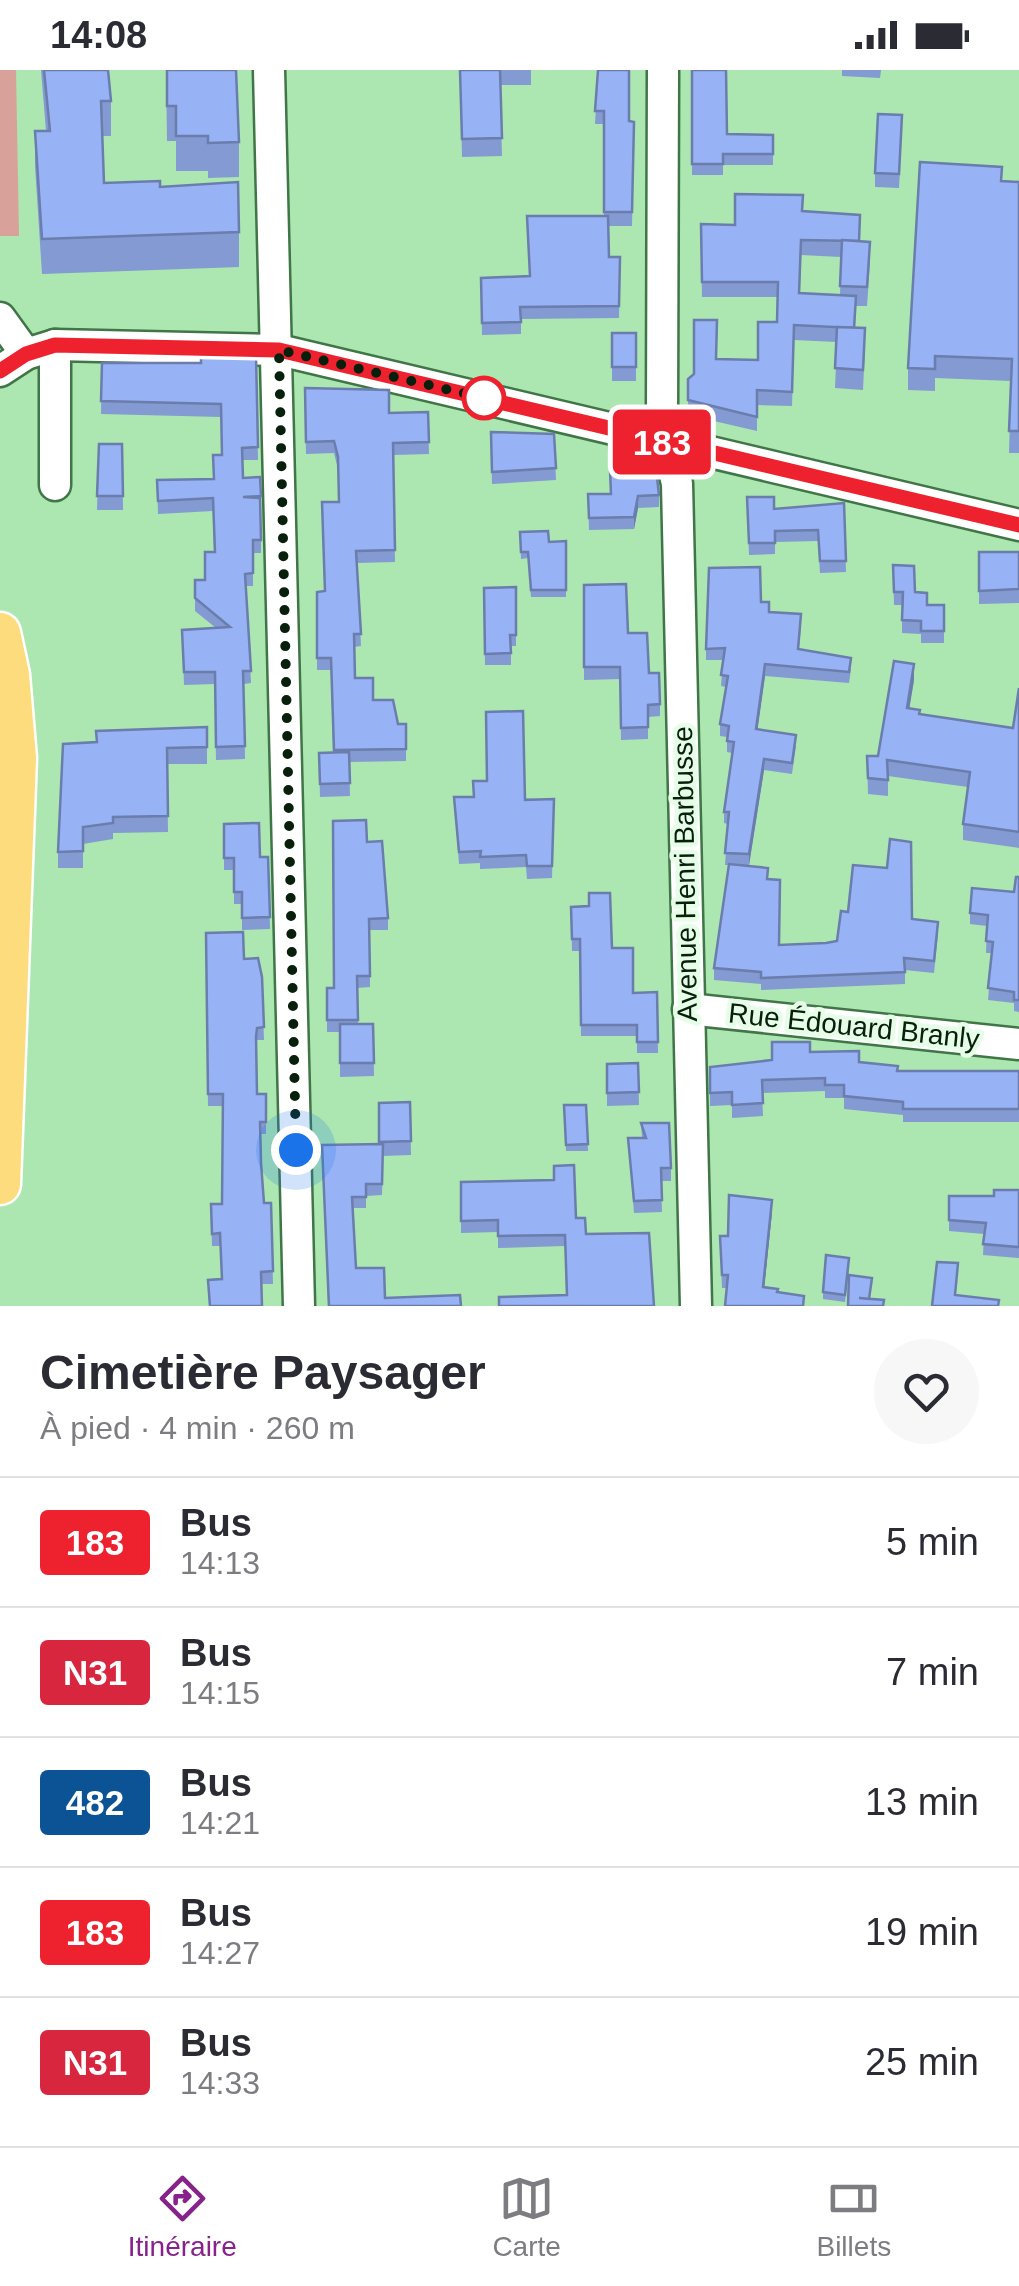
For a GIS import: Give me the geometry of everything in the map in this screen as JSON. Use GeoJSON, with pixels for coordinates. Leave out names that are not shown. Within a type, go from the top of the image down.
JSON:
{"type":"FeatureCollection","features":[{"type":"Feature","properties":{"kind":"main road"},"geometry":{"type":"LineString","coordinates":[[0,633],[9,675],[16,758],[0,1184]]}},
{"type":"Feature","properties":{"kind":"street"},"geometry":{"type":"LineString","coordinates":[[269,70],[279,350],[299,1306]]}},
{"type":"Feature","properties":{"kind":"street","name":"Avenue Henri Barbusse"},"geometry":{"type":"LineString","coordinates":[[663,70],[662,416],[677,484],[696,1306]]}},
{"type":"Feature","properties":{"kind":"street"},"geometry":{"type":"LineString","coordinates":[[0,318],[13,363],[55,345],[279,350],[1019,525]]}},
{"type":"Feature","properties":{"kind":"street"},"geometry":{"type":"LineString","coordinates":[[55,345],[55,485]]}},
{"type":"Feature","properties":{"kind":"street","name":"Rue Édouard Branly"},"geometry":{"type":"LineString","coordinates":[[688,1009],[1019,1044]]}},
{"type":"Feature","properties":{"kind":"shaded area"},"geometry":{"type":"Polygon","coordinates":[[[0,70],[16,70],[19,236],[0,236],[0,70]]]}},
{"type":"Feature","properties":{"kind":"building"},"geometry":{"type":"Polygon","coordinates":[[[44,70],[108,70],[111,101],[101,101],[104,183],[160,181],[160,187],[238,182],[239,232],[42,239],[35,131],[50,131],[44,70]]]}},
{"type":"Feature","properties":{"kind":"building"},"geometry":{"type":"Polygon","coordinates":[[[167,70],[236,70],[239,142],[208,143],[208,136],[176,136],[176,106],[167,106],[167,70]]]}},
{"type":"Feature","properties":{"kind":"building"},"geometry":{"type":"Polygon","coordinates":[[[460,70],[500,70],[502,138],[462,139],[460,70]]]}},
{"type":"Feature","properties":{"kind":"building"},"geometry":{"type":"Polygon","coordinates":[[[598,70],[629,70],[629,121],[634,122],[632,212],[604,212],[604,111],[595,111],[598,70]]]}},
{"type":"Feature","properties":{"kind":"building"},"geometry":{"type":"Polygon","coordinates":[[[692,70],[726,70],[727,134],[773,135],[773,154],[723,154],[723,164],[692,164],[692,70]]]}},
{"type":"Feature","properties":{"kind":"building"},"geometry":{"type":"Polygon","coordinates":[[[878,114],[902,115],[899,174],[875,173],[878,114]]]}},
{"type":"Feature","properties":{"kind":"building"},"geometry":{"type":"Polygon","coordinates":[[[920,162],[1002,167],[1001,181],[1019,182],[1019,431],[1009,431],[1012,359],[935,356],[935,369],[908,368],[920,162]]]}},
{"type":"Feature","properties":{"kind":"building"},"geometry":{"type":"Polygon","coordinates":[[[735,194],[803,195],[802,211],[860,215],[859,241],[801,240],[799,293],[856,296],[854,328],[794,325],[792,392],[757,390],[757,417],[688,400],[688,379],[694,374],[694,320],[717,320],[716,359],[758,360],[758,322],[777,322],[778,282],[702,282],[701,224],[735,225],[735,194]]]}},
{"type":"Feature","properties":{"kind":"building"},"geometry":{"type":"Polygon","coordinates":[[[527,216],[608,216],[609,257],[620,257],[619,306],[520,307],[521,322],[482,323],[481,278],[530,276],[527,216]]]}},
{"type":"Feature","properties":{"kind":"building"},"geometry":{"type":"Polygon","coordinates":[[[842,240],[870,242],[867,287],[840,286],[842,240]]]}},
{"type":"Feature","properties":{"kind":"building"},"geometry":{"type":"Polygon","coordinates":[[[837,327],[865,328],[863,370],[835,368],[837,327]]]}},
{"type":"Feature","properties":{"kind":"building"},"geometry":{"type":"Polygon","coordinates":[[[612,333],[636,333],[636,367],[612,367],[612,333]]]}},
{"type":"Feature","properties":{"kind":"building"},"geometry":{"type":"Polygon","coordinates":[[[201,355],[256,356],[258,447],[242,448],[243,478],[260,477],[261,496],[243,497],[260,498],[261,540],[253,540],[253,573],[245,574],[251,671],[243,671],[245,746],[216,747],[215,672],[184,672],[182,630],[230,627],[195,598],[195,580],[205,580],[205,552],[215,552],[213,498],[158,501],[157,480],[214,479],[213,455],[222,455],[221,404],[101,401],[102,363],[201,363],[201,355]]]}},
{"type":"Feature","properties":{"kind":"building"},"geometry":{"type":"Polygon","coordinates":[[[305,388],[389,390],[389,413],[428,412],[429,442],[393,443],[395,550],[356,551],[361,634],[354,634],[355,678],[373,678],[373,700],[393,700],[398,724],[406,724],[406,749],[334,750],[331,658],[317,658],[317,592],[325,591],[322,502],[339,502],[338,457],[334,441],[306,442],[305,388]]]}},
{"type":"Feature","properties":{"kind":"building"},"geometry":{"type":"Polygon","coordinates":[[[491,432],[554,434],[556,468],[492,472],[491,432]]]}},
{"type":"Feature","properties":{"kind":"building"},"geometry":{"type":"Polygon","coordinates":[[[99,444],[122,444],[123,496],[97,496],[99,444]]]}},
{"type":"Feature","properties":{"kind":"building"},"geometry":{"type":"Polygon","coordinates":[[[609,445],[647,453],[655,460],[659,495],[638,496],[634,517],[589,518],[588,494],[611,494],[609,445]]]}},
{"type":"Feature","properties":{"kind":"building"},"geometry":{"type":"Polygon","coordinates":[[[747,497],[774,497],[774,509],[844,503],[846,561],[820,561],[818,530],[775,531],[775,543],[749,543],[747,497]]]}},
{"type":"Feature","properties":{"kind":"building"},"geometry":{"type":"Polygon","coordinates":[[[548,531],[549,542],[566,541],[566,590],[531,590],[528,552],[521,552],[520,532],[548,531]]]}},
{"type":"Feature","properties":{"kind":"building"},"geometry":{"type":"Polygon","coordinates":[[[979,552],[1019,552],[1019,589],[979,591],[979,552]]]}},
{"type":"Feature","properties":{"kind":"building"},"geometry":{"type":"Polygon","coordinates":[[[893,565],[914,566],[915,592],[927,593],[927,605],[944,605],[944,631],[921,631],[921,621],[902,620],[903,592],[894,592],[893,565]]]}},
{"type":"Feature","properties":{"kind":"building"},"geometry":{"type":"Polygon","coordinates":[[[760,567],[761,602],[769,602],[769,612],[801,614],[798,649],[851,658],[849,672],[765,664],[756,729],[796,735],[792,763],[764,759],[749,854],[725,853],[729,812],[724,812],[734,742],[727,741],[729,726],[720,724],[728,676],[721,675],[725,648],[706,649],[709,568],[760,567]]]}},
{"type":"Feature","properties":{"kind":"building"},"geometry":{"type":"Polygon","coordinates":[[[626,584],[628,633],[647,633],[649,673],[659,673],[660,704],[648,705],[648,727],[621,728],[620,667],[584,667],[584,585],[626,584]]]}},
{"type":"Feature","properties":{"kind":"building"},"geometry":{"type":"Polygon","coordinates":[[[516,587],[516,635],[510,635],[511,653],[485,654],[484,588],[516,587]]]}},
{"type":"Feature","properties":{"kind":"building"},"geometry":{"type":"Polygon","coordinates":[[[894,661],[914,664],[907,708],[920,710],[919,714],[1013,728],[1019,688],[1019,832],[963,824],[970,772],[887,760],[888,780],[868,778],[867,756],[878,756],[894,661]]]}},
{"type":"Feature","properties":{"kind":"building"},"geometry":{"type":"Polygon","coordinates":[[[523,711],[525,800],[554,799],[552,866],[527,866],[526,855],[480,857],[481,851],[459,852],[454,797],[474,797],[473,781],[487,781],[486,712],[523,711]]]}},
{"type":"Feature","properties":{"kind":"building"},"geometry":{"type":"Polygon","coordinates":[[[207,727],[207,747],[167,748],[168,816],[113,817],[113,823],[83,827],[83,851],[58,852],[63,744],[97,742],[96,731],[207,727]]]}},
{"type":"Feature","properties":{"kind":"building"},"geometry":{"type":"Polygon","coordinates":[[[349,752],[350,783],[320,784],[319,753],[349,752]]]}},
{"type":"Feature","properties":{"kind":"building"},"geometry":{"type":"Polygon","coordinates":[[[366,820],[367,842],[382,841],[388,918],[369,919],[370,976],[357,976],[358,1020],[327,1020],[327,988],[334,988],[333,821],[366,820]]]}},
{"type":"Feature","properties":{"kind":"building"},"geometry":{"type":"Polygon","coordinates":[[[259,823],[260,857],[268,857],[270,917],[242,918],[242,892],[234,892],[234,858],[224,858],[224,824],[259,823]]]}},
{"type":"Feature","properties":{"kind":"building"},"geometry":{"type":"Polygon","coordinates":[[[890,839],[911,842],[912,919],[938,922],[934,961],[904,958],[905,972],[761,978],[761,972],[714,968],[729,864],[768,868],[767,879],[780,880],[779,945],[826,943],[837,941],[841,911],[848,912],[853,865],[887,868],[890,839]]]}},
{"type":"Feature","properties":{"kind":"building"},"geometry":{"type":"Polygon","coordinates":[[[1016,877],[1019,1000],[1014,1000],[1014,992],[988,988],[993,942],[986,941],[988,915],[970,913],[972,888],[1014,892],[1016,877]]]}},
{"type":"Feature","properties":{"kind":"building"},"geometry":{"type":"Polygon","coordinates":[[[589,893],[610,893],[612,948],[633,948],[633,993],[657,992],[658,1042],[637,1042],[637,1025],[581,1025],[580,939],[572,939],[571,907],[589,906],[589,893]]]}},
{"type":"Feature","properties":{"kind":"building"},"geometry":{"type":"Polygon","coordinates":[[[243,932],[244,959],[258,958],[262,977],[264,1027],[257,1028],[256,1037],[257,1094],[266,1094],[266,1122],[260,1122],[261,1163],[264,1203],[271,1203],[273,1271],[261,1272],[262,1306],[210,1306],[208,1280],[222,1279],[220,1233],[212,1234],[211,1204],[222,1204],[223,1094],[208,1094],[206,933],[243,932]]]}},
{"type":"Feature","properties":{"kind":"building"},"geometry":{"type":"Polygon","coordinates":[[[340,1024],[373,1024],[374,1063],[340,1063],[340,1024]]]}},
{"type":"Feature","properties":{"kind":"building"},"geometry":{"type":"Polygon","coordinates":[[[772,1042],[810,1042],[810,1052],[859,1051],[859,1062],[898,1066],[897,1071],[1019,1071],[1019,1109],[903,1109],[903,1102],[844,1096],[844,1085],[825,1085],[825,1078],[762,1080],[763,1103],[732,1105],[732,1092],[710,1093],[710,1067],[772,1060],[772,1042]]]}},
{"type":"Feature","properties":{"kind":"building"},"geometry":{"type":"Polygon","coordinates":[[[638,1063],[639,1092],[607,1093],[607,1064],[638,1063]]]}},
{"type":"Feature","properties":{"kind":"building"},"geometry":{"type":"Polygon","coordinates":[[[410,1102],[411,1141],[379,1142],[379,1103],[410,1102]]]}},
{"type":"Feature","properties":{"kind":"building"},"geometry":{"type":"Polygon","coordinates":[[[564,1105],[586,1105],[588,1144],[566,1145],[564,1105]]]}},
{"type":"Feature","properties":{"kind":"building"},"geometry":{"type":"Polygon","coordinates":[[[641,1123],[669,1123],[671,1168],[661,1168],[662,1200],[634,1201],[628,1138],[646,1138],[641,1123]]]}},
{"type":"Feature","properties":{"kind":"building"},"geometry":{"type":"Polygon","coordinates":[[[383,1144],[382,1184],[366,1184],[366,1197],[352,1197],[356,1268],[384,1268],[385,1298],[460,1295],[461,1306],[329,1306],[322,1145],[383,1144]]]}},
{"type":"Feature","properties":{"kind":"building"},"geometry":{"type":"Polygon","coordinates":[[[574,1165],[576,1218],[585,1218],[586,1234],[649,1233],[654,1306],[499,1306],[499,1297],[567,1295],[565,1235],[498,1236],[498,1220],[461,1221],[461,1182],[554,1180],[554,1166],[574,1165]]]}},
{"type":"Feature","properties":{"kind":"building"},"geometry":{"type":"Polygon","coordinates":[[[994,1190],[1019,1190],[1019,1247],[983,1244],[986,1223],[949,1220],[949,1196],[994,1196],[994,1190]]]}},
{"type":"Feature","properties":{"kind":"building"},"geometry":{"type":"Polygon","coordinates":[[[729,1195],[772,1200],[763,1287],[804,1296],[803,1306],[725,1306],[728,1275],[722,1275],[720,1236],[728,1236],[729,1195]]]}},
{"type":"Feature","properties":{"kind":"building"},"geometry":{"type":"Polygon","coordinates":[[[826,1255],[849,1258],[845,1295],[823,1292],[826,1255]]]}},
{"type":"Feature","properties":{"kind":"building"},"geometry":{"type":"Polygon","coordinates":[[[937,1262],[958,1263],[955,1295],[999,1300],[998,1306],[932,1306],[937,1262]]]}},
{"type":"Feature","properties":{"kind":"building"},"geometry":{"type":"Polygon","coordinates":[[[849,1275],[872,1278],[869,1299],[884,1300],[883,1306],[848,1306],[849,1275]]]}},
{"type":"Feature","properties":{"kind":"bus line","name":"183"},"geometry":{"type":"LineString","coordinates":[[0,371],[26,354],[55,345],[279,350],[1019,525]]}},
{"type":"Feature","properties":{"kind":"route"},"geometry":{"type":"LineString","coordinates":[[296,1150],[279,350],[484,398]]}}]}
